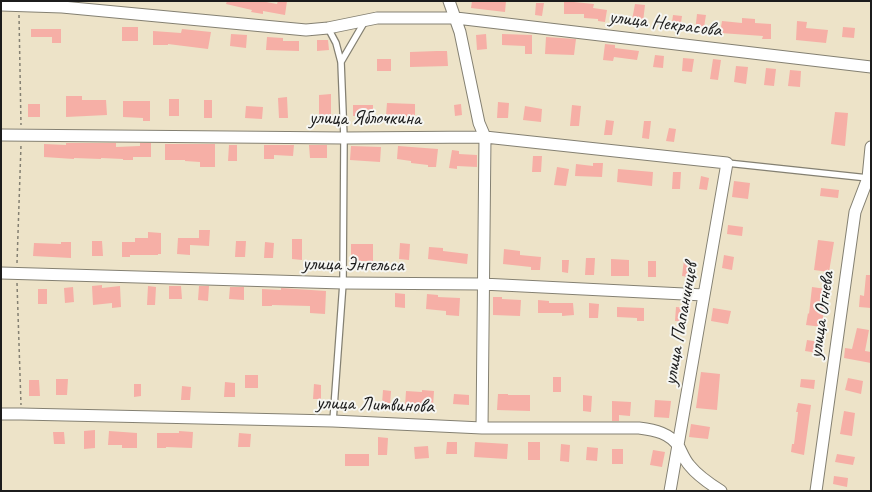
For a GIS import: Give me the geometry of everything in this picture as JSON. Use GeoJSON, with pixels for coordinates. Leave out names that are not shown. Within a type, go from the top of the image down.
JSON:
{"type":"FeatureCollection","features":[{"type":"Feature","properties":{"kind":"street"},"geometry":{"type":"LineString","coordinates":[[449,1],[460,32],[479,123],[485,137],[482,284],[482,428]]}},
{"type":"Feature","properties":{"kind":"street","name":"улица Некрасова"},"geometry":{"type":"LineString","coordinates":[[1,5],[62,7],[306,30],[328,28],[377,18],[456,18],[871,67]]}},
{"type":"Feature","properties":{"kind":"street","name":"улица Яблочкина"},"geometry":{"type":"LineString","coordinates":[[1,135],[344,138],[485,137],[727,163]]}},
{"type":"Feature","properties":{"kind":"street","name":"улица Огнева"},"geometry":{"type":"LineString","coordinates":[[816,491],[855,212],[868,178],[871,147]]}},
{"type":"Feature","properties":{"kind":"street","name":"улица Папанинцев"},"geometry":{"type":"LineString","coordinates":[[670,491],[727,163]]}},
{"type":"Feature","properties":{"kind":"street","name":"улица Энгельса"},"geometry":{"type":"LineString","coordinates":[[1,273],[343,283],[482,284],[704,295]]}},
{"type":"Feature","properties":{"kind":"street","name":"улица Литвинова"},"geometry":{"type":"LineString","coordinates":[[1,414],[333,421],[482,428],[639,428],[651,430],[671,438],[678,446],[689,465],[698,474],[721,491]]}},
{"type":"Feature","properties":{"kind":"lane"},"geometry":{"type":"LineString","coordinates":[[342,62],[366,20]]}},
{"type":"Feature","properties":{"kind":"lane"},"geometry":{"type":"LineString","coordinates":[[328,28],[336,43],[342,62],[344,138],[343,283],[333,421]]}},
{"type":"Feature","properties":{"kind":"lane"},"geometry":{"type":"LineString","coordinates":[[727,163],[868,178]]}},
{"type":"Feature","properties":{"kind":"path"},"geometry":{"type":"LineString","coordinates":[[18,5],[22,134],[17,273],[21,414]]}},
{"type":"Feature","properties":{"kind":"building"},"geometry":{"type":"Polygon","coordinates":[[[227,1],[261,1],[277,4],[278,1],[287,1],[285,15],[263,11],[263,14],[251,12],[252,10],[226,4],[227,1]]]}},
{"type":"Feature","properties":{"kind":"building"},"geometry":{"type":"Polygon","coordinates":[[[472,1],[506,1],[505,12],[471,8],[472,1]]]}},
{"type":"Feature","properties":{"kind":"building"},"geometry":{"type":"Polygon","coordinates":[[[564,1],[594,4],[593,8],[607,10],[605,22],[598,21],[598,19],[584,18],[584,14],[564,14],[564,1]]]}},
{"type":"Feature","properties":{"kind":"building"},"geometry":{"type":"Polygon","coordinates":[[[536,3],[544,3],[542,16],[535,15],[536,3]]]}},
{"type":"Feature","properties":{"kind":"building"},"geometry":{"type":"Polygon","coordinates":[[[635,4],[645,5],[643,22],[632,20],[635,4]]]}},
{"type":"Feature","properties":{"kind":"building"},"geometry":{"type":"Polygon","coordinates":[[[697,14],[706,15],[703,33],[695,32],[697,14]]]}},
{"type":"Feature","properties":{"kind":"building"},"geometry":{"type":"Polygon","coordinates":[[[673,15],[682,16],[680,30],[671,29],[673,15]]]}},
{"type":"Feature","properties":{"kind":"building"},"geometry":{"type":"Polygon","coordinates":[[[742,18],[755,19],[755,23],[771,24],[771,39],[762,39],[763,36],[720,33],[722,21],[742,23],[742,18]]]}},
{"type":"Feature","properties":{"kind":"building"},"geometry":{"type":"Polygon","coordinates":[[[797,21],[807,22],[806,28],[828,30],[826,43],[796,40],[797,21]]]}},
{"type":"Feature","properties":{"kind":"building"},"geometry":{"type":"Polygon","coordinates":[[[122,27],[138,27],[138,41],[122,41],[122,27]]]}},
{"type":"Feature","properties":{"kind":"building"},"geometry":{"type":"Polygon","coordinates":[[[843,27],[855,28],[854,38],[842,37],[843,27]]]}},
{"type":"Feature","properties":{"kind":"building"},"geometry":{"type":"Polygon","coordinates":[[[31,29],[61,29],[61,43],[52,43],[52,37],[31,37],[31,29]]]}},
{"type":"Feature","properties":{"kind":"building"},"geometry":{"type":"Polygon","coordinates":[[[182,29],[211,32],[208,49],[168,44],[153,45],[153,31],[181,33],[182,29]]]}},
{"type":"Feature","properties":{"kind":"building"},"geometry":{"type":"Polygon","coordinates":[[[231,34],[247,35],[246,48],[230,46],[231,34]]]}},
{"type":"Feature","properties":{"kind":"building"},"geometry":{"type":"Polygon","coordinates":[[[486,34],[487,49],[477,50],[476,35],[486,34]]]}},
{"type":"Feature","properties":{"kind":"building"},"geometry":{"type":"Polygon","coordinates":[[[502,34],[532,35],[532,54],[525,54],[525,46],[502,45],[502,34]]]}},
{"type":"Feature","properties":{"kind":"building"},"geometry":{"type":"Polygon","coordinates":[[[267,37],[283,38],[283,41],[299,41],[299,51],[266,50],[267,37]]]}},
{"type":"Feature","properties":{"kind":"building"},"geometry":{"type":"Polygon","coordinates":[[[546,37],[576,39],[574,55],[545,54],[546,37]]]}},
{"type":"Feature","properties":{"kind":"building"},"geometry":{"type":"Polygon","coordinates":[[[317,40],[328,40],[329,50],[317,51],[317,40]]]}},
{"type":"Feature","properties":{"kind":"building"},"geometry":{"type":"Polygon","coordinates":[[[605,44],[615,45],[615,48],[639,51],[637,60],[614,57],[613,61],[603,60],[605,44]]]}},
{"type":"Feature","properties":{"kind":"building"},"geometry":{"type":"Polygon","coordinates":[[[447,51],[448,66],[410,67],[410,52],[447,51]]]}},
{"type":"Feature","properties":{"kind":"building"},"geometry":{"type":"Polygon","coordinates":[[[655,55],[664,56],[663,68],[653,67],[655,55]]]}},
{"type":"Feature","properties":{"kind":"building"},"geometry":{"type":"Polygon","coordinates":[[[683,58],[694,59],[692,72],[682,71],[683,58]]]}},
{"type":"Feature","properties":{"kind":"building"},"geometry":{"type":"Polygon","coordinates":[[[377,59],[391,59],[391,71],[377,71],[377,59]]]}},
{"type":"Feature","properties":{"kind":"building"},"geometry":{"type":"Polygon","coordinates":[[[713,59],[721,60],[718,80],[710,79],[713,59]]]}},
{"type":"Feature","properties":{"kind":"building"},"geometry":{"type":"Polygon","coordinates":[[[736,66],[748,67],[746,84],[734,82],[736,66]]]}},
{"type":"Feature","properties":{"kind":"building"},"geometry":{"type":"Polygon","coordinates":[[[766,68],[776,69],[774,86],[764,85],[766,68]]]}},
{"type":"Feature","properties":{"kind":"building"},"geometry":{"type":"Polygon","coordinates":[[[790,70],[801,71],[800,87],[788,86],[790,70]]]}},
{"type":"Feature","properties":{"kind":"building"},"geometry":{"type":"Polygon","coordinates":[[[331,94],[331,116],[319,117],[319,95],[331,94]]]}},
{"type":"Feature","properties":{"kind":"building"},"geometry":{"type":"Polygon","coordinates":[[[66,96],[82,96],[82,100],[106,100],[107,115],[66,117],[66,96]]]}},
{"type":"Feature","properties":{"kind":"building"},"geometry":{"type":"Polygon","coordinates":[[[287,97],[288,118],[279,118],[278,98],[287,97]]]}},
{"type":"Feature","properties":{"kind":"building"},"geometry":{"type":"Polygon","coordinates":[[[169,99],[179,99],[179,116],[169,116],[169,99]]]}},
{"type":"Feature","properties":{"kind":"building"},"geometry":{"type":"Polygon","coordinates":[[[204,100],[212,100],[212,118],[204,118],[204,100]]]}},
{"type":"Feature","properties":{"kind":"building"},"geometry":{"type":"Polygon","coordinates":[[[123,101],[150,101],[150,121],[143,121],[143,118],[123,117],[123,101]]]}},
{"type":"Feature","properties":{"kind":"building"},"geometry":{"type":"Polygon","coordinates":[[[498,102],[509,103],[508,118],[497,118],[498,102]]]}},
{"type":"Feature","properties":{"kind":"building"},"geometry":{"type":"Polygon","coordinates":[[[387,103],[415,104],[415,119],[406,118],[406,115],[386,115],[387,103]]]}},
{"type":"Feature","properties":{"kind":"building"},"geometry":{"type":"Polygon","coordinates":[[[28,104],[40,104],[40,117],[28,117],[28,104]]]}},
{"type":"Feature","properties":{"kind":"building"},"geometry":{"type":"Polygon","coordinates":[[[461,104],[462,115],[455,116],[454,105],[461,104]]]}},
{"type":"Feature","properties":{"kind":"building"},"geometry":{"type":"Polygon","coordinates":[[[353,105],[373,105],[373,116],[353,116],[353,105]]]}},
{"type":"Feature","properties":{"kind":"building"},"geometry":{"type":"Polygon","coordinates":[[[572,105],[581,106],[579,126],[570,126],[572,105]]]}},
{"type":"Feature","properties":{"kind":"building"},"geometry":{"type":"Polygon","coordinates":[[[246,106],[263,107],[262,119],[245,118],[246,106]]]}},
{"type":"Feature","properties":{"kind":"building"},"geometry":{"type":"Polygon","coordinates":[[[525,106],[542,109],[541,122],[523,120],[525,106]]]}},
{"type":"Feature","properties":{"kind":"building"},"geometry":{"type":"Polygon","coordinates":[[[835,112],[848,113],[845,146],[831,144],[835,112]]]}},
{"type":"Feature","properties":{"kind":"building"},"geometry":{"type":"Polygon","coordinates":[[[606,120],[614,121],[612,135],[604,135],[606,120]]]}},
{"type":"Feature","properties":{"kind":"building"},"geometry":{"type":"Polygon","coordinates":[[[644,121],[651,121],[649,139],[642,138],[644,121]]]}},
{"type":"Feature","properties":{"kind":"building"},"geometry":{"type":"Polygon","coordinates":[[[669,128],[676,129],[674,142],[666,141],[669,128]]]}},
{"type":"Feature","properties":{"kind":"building"},"geometry":{"type":"Polygon","coordinates":[[[66,143],[116,143],[116,147],[140,146],[140,143],[151,143],[151,157],[133,157],[133,160],[123,160],[44,157],[44,144],[66,145],[66,143]]]}},
{"type":"Feature","properties":{"kind":"building"},"geometry":{"type":"Polygon","coordinates":[[[165,144],[215,144],[215,167],[200,167],[200,162],[165,160],[165,144]]]}},
{"type":"Feature","properties":{"kind":"building"},"geometry":{"type":"Polygon","coordinates":[[[229,145],[237,145],[237,161],[228,161],[229,145]]]}},
{"type":"Feature","properties":{"kind":"building"},"geometry":{"type":"Polygon","coordinates":[[[264,145],[294,145],[293,156],[274,155],[274,159],[264,159],[264,145]]]}},
{"type":"Feature","properties":{"kind":"building"},"geometry":{"type":"Polygon","coordinates":[[[309,145],[327,145],[327,158],[310,158],[309,145]]]}},
{"type":"Feature","properties":{"kind":"building"},"geometry":{"type":"Polygon","coordinates":[[[351,146],[381,147],[380,162],[350,160],[351,146]]]}},
{"type":"Feature","properties":{"kind":"building"},"geometry":{"type":"Polygon","coordinates":[[[398,146],[438,149],[436,167],[428,167],[428,165],[411,163],[411,161],[397,159],[398,146]]]}},
{"type":"Feature","properties":{"kind":"building"},"geometry":{"type":"Polygon","coordinates":[[[452,150],[459,151],[459,154],[477,155],[477,167],[457,166],[457,169],[449,168],[452,150]]]}},
{"type":"Feature","properties":{"kind":"building"},"geometry":{"type":"Polygon","coordinates":[[[533,156],[542,156],[541,172],[532,172],[533,156]]]}},
{"type":"Feature","properties":{"kind":"building"},"geometry":{"type":"Polygon","coordinates":[[[593,163],[603,163],[602,177],[575,176],[576,164],[593,166],[593,163]]]}},
{"type":"Feature","properties":{"kind":"building"},"geometry":{"type":"Polygon","coordinates":[[[557,167],[569,169],[566,186],[554,185],[557,167]]]}},
{"type":"Feature","properties":{"kind":"building"},"geometry":{"type":"Polygon","coordinates":[[[618,169],[653,172],[652,186],[617,182],[618,169]]]}},
{"type":"Feature","properties":{"kind":"building"},"geometry":{"type":"Polygon","coordinates":[[[673,172],[681,172],[680,189],[672,189],[673,172]]]}},
{"type":"Feature","properties":{"kind":"building"},"geometry":{"type":"Polygon","coordinates":[[[701,176],[709,178],[707,190],[699,189],[701,176]]]}},
{"type":"Feature","properties":{"kind":"building"},"geometry":{"type":"Polygon","coordinates":[[[734,181],[750,183],[748,199],[732,197],[734,181]]]}},
{"type":"Feature","properties":{"kind":"building"},"geometry":{"type":"Polygon","coordinates":[[[821,188],[839,190],[838,198],[820,196],[821,188]]]}},
{"type":"Feature","properties":{"kind":"building"},"geometry":{"type":"Polygon","coordinates":[[[728,225],[743,227],[742,236],[727,234],[728,225]]]}},
{"type":"Feature","properties":{"kind":"building"},"geometry":{"type":"Polygon","coordinates":[[[199,230],[210,230],[209,246],[190,245],[190,255],[177,254],[178,238],[199,238],[199,230]]]}},
{"type":"Feature","properties":{"kind":"building"},"geometry":{"type":"Polygon","coordinates":[[[148,232],[161,233],[161,254],[130,255],[130,257],[122,257],[122,242],[135,242],[135,238],[148,238],[148,232]]]}},
{"type":"Feature","properties":{"kind":"building"},"geometry":{"type":"Polygon","coordinates":[[[292,239],[302,239],[302,260],[292,259],[292,239]]]}},
{"type":"Feature","properties":{"kind":"building"},"geometry":{"type":"Polygon","coordinates":[[[818,240],[834,242],[829,272],[814,270],[818,240]]]}},
{"type":"Feature","properties":{"kind":"building"},"geometry":{"type":"Polygon","coordinates":[[[92,241],[102,241],[103,256],[92,256],[92,241]]]}},
{"type":"Feature","properties":{"kind":"building"},"geometry":{"type":"Polygon","coordinates":[[[236,241],[246,241],[245,257],[235,257],[236,241]]]}},
{"type":"Feature","properties":{"kind":"building"},"geometry":{"type":"Polygon","coordinates":[[[61,242],[71,242],[71,258],[33,256],[34,243],[61,244],[61,242]]]}},
{"type":"Feature","properties":{"kind":"building"},"geometry":{"type":"Polygon","coordinates":[[[265,242],[274,243],[273,258],[264,258],[265,242]]]}},
{"type":"Feature","properties":{"kind":"building"},"geometry":{"type":"Polygon","coordinates":[[[400,243],[410,244],[409,260],[399,259],[400,243]]]}},
{"type":"Feature","properties":{"kind":"building"},"geometry":{"type":"Polygon","coordinates":[[[351,244],[373,244],[373,261],[351,261],[351,244]]]}},
{"type":"Feature","properties":{"kind":"building"},"geometry":{"type":"Polygon","coordinates":[[[429,247],[443,248],[443,251],[468,254],[467,264],[428,259],[429,247]]]}},
{"type":"Feature","properties":{"kind":"building"},"geometry":{"type":"Polygon","coordinates":[[[504,249],[520,251],[520,255],[541,257],[540,270],[531,270],[531,267],[503,264],[504,249]]]}},
{"type":"Feature","properties":{"kind":"building"},"geometry":{"type":"Polygon","coordinates":[[[724,255],[734,257],[732,270],[722,268],[724,255]]]}},
{"type":"Feature","properties":{"kind":"building"},"geometry":{"type":"Polygon","coordinates":[[[586,258],[595,258],[594,275],[585,275],[586,258]]]}},
{"type":"Feature","properties":{"kind":"building"},"geometry":{"type":"Polygon","coordinates":[[[611,259],[629,260],[629,276],[611,276],[611,259]]]}},
{"type":"Feature","properties":{"kind":"building"},"geometry":{"type":"Polygon","coordinates":[[[562,260],[569,260],[568,273],[562,272],[562,260]]]}},
{"type":"Feature","properties":{"kind":"building"},"geometry":{"type":"Polygon","coordinates":[[[684,260],[696,261],[694,278],[682,276],[684,260]]]}},
{"type":"Feature","properties":{"kind":"building"},"geometry":{"type":"Polygon","coordinates":[[[648,261],[656,261],[656,277],[648,277],[648,261]]]}},
{"type":"Feature","properties":{"kind":"building"},"geometry":{"type":"Polygon","coordinates":[[[866,275],[871,275],[871,308],[859,307],[860,295],[864,296],[866,275]]]}},
{"type":"Feature","properties":{"kind":"building"},"geometry":{"type":"Polygon","coordinates":[[[102,285],[102,288],[120,286],[121,307],[112,308],[112,303],[93,305],[92,286],[102,285]]]}},
{"type":"Feature","properties":{"kind":"building"},"geometry":{"type":"Polygon","coordinates":[[[148,286],[156,287],[155,305],[147,305],[148,286]]]}},
{"type":"Feature","properties":{"kind":"building"},"geometry":{"type":"Polygon","coordinates":[[[169,286],[181,286],[182,299],[169,299],[169,286]]]}},
{"type":"Feature","properties":{"kind":"building"},"geometry":{"type":"Polygon","coordinates":[[[199,286],[209,286],[208,301],[198,300],[199,286]]]}},
{"type":"Feature","properties":{"kind":"building"},"geometry":{"type":"Polygon","coordinates":[[[73,287],[74,302],[65,303],[64,288],[73,287]]]}},
{"type":"Feature","properties":{"kind":"building"},"geometry":{"type":"Polygon","coordinates":[[[230,287],[244,287],[244,300],[229,299],[230,287]]]}},
{"type":"Feature","properties":{"kind":"building"},"geometry":{"type":"Polygon","coordinates":[[[812,287],[826,289],[822,327],[806,325],[808,313],[809,314],[812,287]]]}},
{"type":"Feature","properties":{"kind":"building"},"geometry":{"type":"Polygon","coordinates":[[[281,288],[326,291],[325,314],[310,313],[310,306],[262,306],[262,289],[281,290],[281,288]]]}},
{"type":"Feature","properties":{"kind":"building"},"geometry":{"type":"Polygon","coordinates":[[[38,289],[47,289],[47,304],[38,304],[38,289]]]}},
{"type":"Feature","properties":{"kind":"building"},"geometry":{"type":"Polygon","coordinates":[[[395,293],[405,294],[405,308],[395,307],[395,293]]]}},
{"type":"Feature","properties":{"kind":"building"},"geometry":{"type":"Polygon","coordinates":[[[427,294],[438,295],[438,297],[460,298],[459,316],[446,315],[446,311],[426,309],[427,294]]]}},
{"type":"Feature","properties":{"kind":"building"},"geometry":{"type":"Polygon","coordinates":[[[493,297],[521,300],[520,316],[493,315],[493,297]]]}},
{"type":"Feature","properties":{"kind":"building"},"geometry":{"type":"Polygon","coordinates":[[[538,300],[549,301],[549,303],[573,303],[574,315],[562,316],[562,313],[538,313],[538,300]]]}},
{"type":"Feature","properties":{"kind":"building"},"geometry":{"type":"Polygon","coordinates":[[[589,303],[599,304],[598,318],[589,318],[589,303]]]}},
{"type":"Feature","properties":{"kind":"building"},"geometry":{"type":"Polygon","coordinates":[[[617,307],[644,308],[644,321],[637,321],[637,318],[617,317],[617,307]]]}},
{"type":"Feature","properties":{"kind":"building"},"geometry":{"type":"Polygon","coordinates":[[[676,307],[688,308],[687,322],[675,321],[676,307]]]}},
{"type":"Feature","properties":{"kind":"building"},"geometry":{"type":"Polygon","coordinates":[[[713,308],[731,311],[728,324],[711,321],[713,308]]]}},
{"type":"Feature","properties":{"kind":"building"},"geometry":{"type":"Polygon","coordinates":[[[857,328],[869,330],[865,351],[871,352],[871,363],[844,358],[845,348],[852,349],[857,328]]]}},
{"type":"Feature","properties":{"kind":"building"},"geometry":{"type":"Polygon","coordinates":[[[807,340],[820,342],[818,353],[805,351],[807,340]]]}},
{"type":"Feature","properties":{"kind":"building"},"geometry":{"type":"Polygon","coordinates":[[[701,372],[720,374],[717,410],[696,408],[701,372]]]}},
{"type":"Feature","properties":{"kind":"building"},"geometry":{"type":"Polygon","coordinates":[[[245,375],[258,375],[258,388],[245,388],[245,375]]]}},
{"type":"Feature","properties":{"kind":"building"},"geometry":{"type":"Polygon","coordinates":[[[553,377],[561,377],[561,392],[553,392],[553,377]]]}},
{"type":"Feature","properties":{"kind":"building"},"geometry":{"type":"Polygon","coordinates":[[[848,378],[863,381],[861,394],[845,390],[848,378]]]}},
{"type":"Feature","properties":{"kind":"building"},"geometry":{"type":"Polygon","coordinates":[[[56,379],[68,379],[67,395],[56,395],[56,379]]]}},
{"type":"Feature","properties":{"kind":"building"},"geometry":{"type":"Polygon","coordinates":[[[801,379],[815,380],[814,389],[800,387],[801,379]]]}},
{"type":"Feature","properties":{"kind":"building"},"geometry":{"type":"Polygon","coordinates":[[[29,380],[39,380],[40,396],[29,396],[29,380]]]}},
{"type":"Feature","properties":{"kind":"building"},"geometry":{"type":"Polygon","coordinates":[[[225,382],[235,383],[235,397],[224,397],[225,382]]]}},
{"type":"Feature","properties":{"kind":"building"},"geometry":{"type":"Polygon","coordinates":[[[134,384],[141,384],[141,396],[134,397],[134,384]]]}},
{"type":"Feature","properties":{"kind":"building"},"geometry":{"type":"Polygon","coordinates":[[[314,384],[321,385],[321,399],[313,399],[314,384]]]}},
{"type":"Feature","properties":{"kind":"building"},"geometry":{"type":"Polygon","coordinates":[[[182,386],[191,387],[190,400],[181,400],[182,386]]]}},
{"type":"Feature","properties":{"kind":"building"},"geometry":{"type":"Polygon","coordinates":[[[383,390],[391,391],[390,405],[382,404],[383,390]]]}},
{"type":"Feature","properties":{"kind":"building"},"geometry":{"type":"Polygon","coordinates":[[[422,390],[434,391],[433,406],[405,407],[406,391],[422,392],[422,390]]]}},
{"type":"Feature","properties":{"kind":"building"},"geometry":{"type":"Polygon","coordinates":[[[454,394],[469,395],[469,405],[453,404],[454,394]]]}},
{"type":"Feature","properties":{"kind":"building"},"geometry":{"type":"Polygon","coordinates":[[[498,394],[530,395],[530,411],[497,410],[498,394]]]}},
{"type":"Feature","properties":{"kind":"building"},"geometry":{"type":"Polygon","coordinates":[[[583,395],[592,396],[591,412],[583,411],[583,395]]]}},
{"type":"Feature","properties":{"kind":"building"},"geometry":{"type":"Polygon","coordinates":[[[655,400],[671,401],[669,418],[654,417],[655,400]]]}},
{"type":"Feature","properties":{"kind":"building"},"geometry":{"type":"Polygon","coordinates":[[[612,401],[631,402],[630,416],[619,415],[619,421],[612,421],[612,401]]]}},
{"type":"Feature","properties":{"kind":"building"},"geometry":{"type":"Polygon","coordinates":[[[798,403],[811,405],[804,455],[791,452],[792,444],[794,444],[798,403]]]}},
{"type":"Feature","properties":{"kind":"building"},"geometry":{"type":"Polygon","coordinates":[[[844,411],[855,413],[852,436],[840,434],[844,411]]]}},
{"type":"Feature","properties":{"kind":"building"},"geometry":{"type":"Polygon","coordinates":[[[691,424],[710,427],[708,439],[689,437],[691,424]]]}},
{"type":"Feature","properties":{"kind":"building"},"geometry":{"type":"Polygon","coordinates":[[[95,430],[95,448],[84,449],[84,431],[95,430]]]}},
{"type":"Feature","properties":{"kind":"building"},"geometry":{"type":"Polygon","coordinates":[[[109,431],[137,433],[137,448],[122,448],[122,445],[108,445],[109,431]]]}},
{"type":"Feature","properties":{"kind":"building"},"geometry":{"type":"Polygon","coordinates":[[[179,431],[193,432],[192,448],[157,448],[157,433],[179,433],[179,431]]]}},
{"type":"Feature","properties":{"kind":"building"},"geometry":{"type":"Polygon","coordinates":[[[53,432],[64,432],[65,444],[54,444],[53,432]]]}},
{"type":"Feature","properties":{"kind":"building"},"geometry":{"type":"Polygon","coordinates":[[[239,433],[251,434],[250,447],[238,447],[239,433]]]}},
{"type":"Feature","properties":{"kind":"building"},"geometry":{"type":"Polygon","coordinates":[[[378,437],[388,438],[387,455],[378,455],[378,437]]]}},
{"type":"Feature","properties":{"kind":"building"},"geometry":{"type":"Polygon","coordinates":[[[447,442],[457,442],[457,454],[446,454],[447,442]]]}},
{"type":"Feature","properties":{"kind":"building"},"geometry":{"type":"Polygon","coordinates":[[[475,442],[508,444],[507,459],[474,457],[475,442]]]}},
{"type":"Feature","properties":{"kind":"building"},"geometry":{"type":"Polygon","coordinates":[[[528,442],[540,442],[540,460],[528,460],[528,442]]]}},
{"type":"Feature","properties":{"kind":"building"},"geometry":{"type":"Polygon","coordinates":[[[561,444],[570,445],[569,462],[560,461],[561,444]]]}},
{"type":"Feature","properties":{"kind":"building"},"geometry":{"type":"Polygon","coordinates":[[[428,446],[429,458],[415,459],[414,447],[428,446]]]}},
{"type":"Feature","properties":{"kind":"building"},"geometry":{"type":"Polygon","coordinates":[[[587,447],[598,448],[597,461],[586,460],[587,447]]]}},
{"type":"Feature","properties":{"kind":"building"},"geometry":{"type":"Polygon","coordinates":[[[612,449],[623,449],[623,464],[612,464],[612,449]]]}},
{"type":"Feature","properties":{"kind":"building"},"geometry":{"type":"Polygon","coordinates":[[[653,450],[665,452],[662,467],[650,465],[653,450]]]}},
{"type":"Feature","properties":{"kind":"building"},"geometry":{"type":"Polygon","coordinates":[[[345,454],[369,454],[369,466],[345,466],[345,454]]]}},
{"type":"Feature","properties":{"kind":"building"},"geometry":{"type":"Polygon","coordinates":[[[837,454],[855,457],[853,465],[835,462],[837,454]]]}},
{"type":"Feature","properties":{"kind":"building"},"geometry":{"type":"Polygon","coordinates":[[[834,476],[848,478],[847,487],[833,484],[834,476]]]}}]}
